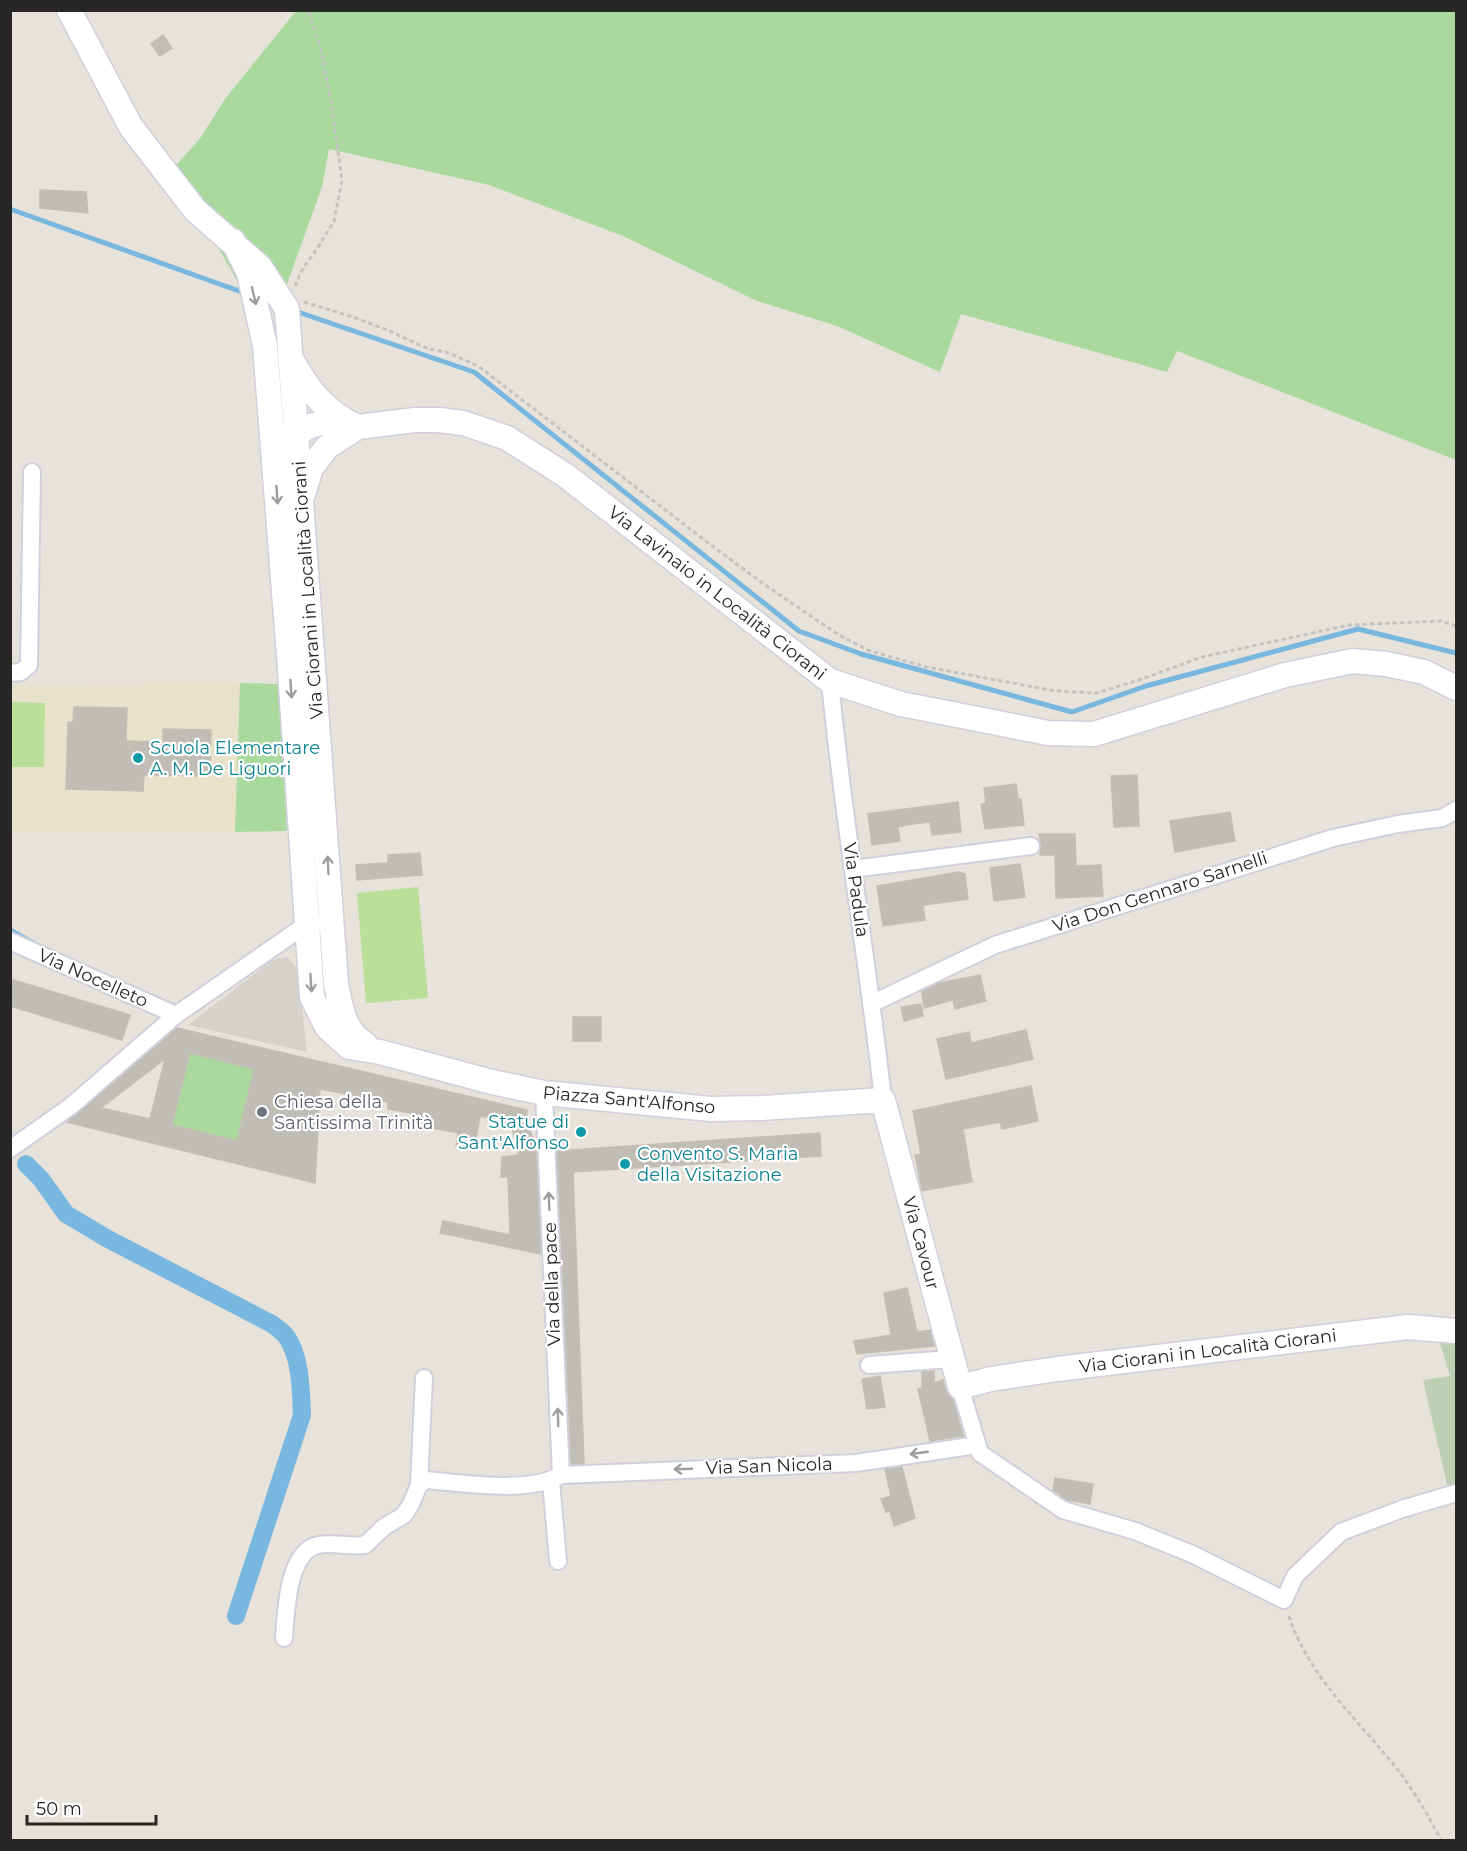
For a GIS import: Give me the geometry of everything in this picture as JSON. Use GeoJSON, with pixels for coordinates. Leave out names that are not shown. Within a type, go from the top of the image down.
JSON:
{"type":"FeatureCollection","features":[{"type":"Feature","properties":{"kind":"street","name":"Via Ciorani in Località Ciorani"},"geometry":{"type":"LineString","coordinates":[[69,10],[131,127],[195,210],[260,267],[287,309],[336,984],[343,1017],[354,1037],[380,1052]]}},
{"type":"Feature","properties":{"kind":"street","name":"Via Ciorani in Località Ciorani"},"geometry":{"type":"LineString","coordinates":[[233,241],[249,273],[265,346],[312,997],[327,1027],[349,1047],[380,1052]]}},
{"type":"Feature","properties":{"kind":"street"},"geometry":{"type":"LineString","coordinates":[[290,358],[308,389],[351,428],[327,447],[311,468],[301,500]]}},
{"type":"Feature","properties":{"kind":"street","name":"Via Lavinaio in Località Ciorani"},"geometry":{"type":"LineString","coordinates":[[272,437],[296,434],[310,426],[325,422],[351,428],[415,420],[439,420],[463,423],[507,438],[565,475],[830,681],[901,704],[1048,733],[1094,734],[1285,675],[1353,661],[1386,664],[1424,672],[1456,688]]}},
{"type":"Feature","properties":{"kind":"street"},"geometry":{"type":"LineString","coordinates":[[10,673],[21,672],[29,665],[32,472]]}},
{"type":"Feature","properties":{"kind":"street","name":"Via Padula"},"geometry":{"type":"LineString","coordinates":[[830,681],[842,796],[873,1003],[883,1100]]}},
{"type":"Feature","properties":{"kind":"street","name":"Via Don Gennaro Sarnelli"},"geometry":{"type":"LineString","coordinates":[[873,1003],[995,945],[1333,837],[1442,818],[1456,810]]}},
{"type":"Feature","properties":{"kind":"street"},"geometry":{"type":"LineString","coordinates":[[853,869],[1030,846]]}},
{"type":"Feature","properties":{"kind":"street"},"geometry":{"type":"LineString","coordinates":[[10,1149],[71,1106],[176,1015],[307,924],[331,923]]}},
{"type":"Feature","properties":{"kind":"street","name":"Via Nocelleto"},"geometry":{"type":"LineString","coordinates":[[10,941],[176,1015]]}},
{"type":"Feature","properties":{"kind":"street","name":"Piazza Sant'Alfonso"},"geometry":{"type":"LineString","coordinates":[[380,1052],[492,1082],[544,1093],[711,1109],[883,1100]]}},
{"type":"Feature","properties":{"kind":"street","name":"Via della pace"},"geometry":{"type":"LineString","coordinates":[[544,1093],[558,1561]]}},
{"type":"Feature","properties":{"kind":"street","name":"Via Cavour"},"geometry":{"type":"LineString","coordinates":[[883,1100],[960,1387]]}},
{"type":"Feature","properties":{"kind":"street","name":"Via Ciorani in Località Ciorani"},"geometry":{"type":"LineString","coordinates":[[960,1387],[991,1379],[1058,1369],[1408,1327],[1456,1331]]}},
{"type":"Feature","properties":{"kind":"street"},"geometry":{"type":"LineString","coordinates":[[869,1365],[951,1359]]}},
{"type":"Feature","properties":{"kind":"street"},"geometry":{"type":"LineString","coordinates":[[284,1638],[287,1601],[295,1568],[303,1553],[314,1546],[323,1544],[366,1545],[384,1527],[404,1515],[411,1504],[419,1485],[424,1378]]}},
{"type":"Feature","properties":{"kind":"street"},"geometry":{"type":"LineString","coordinates":[[960,1387],[980,1453],[1063,1510],[1135,1532],[1192,1554],[1284,1600],[1295,1576],[1341,1532],[1402,1509],[1456,1493]]}},
{"type":"Feature","properties":{"kind":"street","name":"Via San Nicola"},"geometry":{"type":"LineString","coordinates":[[419,1485],[426,1480],[504,1485],[556,1478],[856,1463],[977,1445]]}},
{"type":"Feature","properties":{"kind":"path"},"geometry":{"type":"LineString","coordinates":[[279,297],[294,288],[303,268],[334,221],[342,181],[329,90],[320,45],[308,10]]}},
{"type":"Feature","properties":{"kind":"path"},"geometry":{"type":"LineString","coordinates":[[279,297],[352,317],[426,348],[449,354],[478,366],[720,552],[830,629],[870,651],[927,667],[1055,691],[1096,693],[1202,657],[1329,628],[1441,621],[1456,626]]}},
{"type":"Feature","properties":{"kind":"path"},"geometry":{"type":"LineString","coordinates":[[1284,1600],[1294,1632],[1318,1674],[1399,1772],[1441,1840]]}},
{"type":"Feature","properties":{"kind":"shaded area"},"geometry":{"type":"Polygon","coordinates":[[[240,683],[235,832],[11,832],[10,685],[240,683]]]}},
{"type":"Feature","properties":{"kind":"shaded area"},"geometry":{"type":"Polygon","coordinates":[[[288,957],[298,970],[307,1052],[188,1025],[274,959],[288,957]]]}},
{"type":"Feature","properties":{"kind":"green space"},"geometry":{"type":"Polygon","coordinates":[[[296,11],[1456,11],[1456,460],[1177,351],[1167,372],[961,314],[940,372],[837,326],[757,301],[623,236],[489,185],[329,149],[322,187],[287,284],[247,298],[219,249],[161,183],[201,137],[225,99],[296,11]]]}},
{"type":"Feature","properties":{"kind":"green space"},"geometry":{"type":"Polygon","coordinates":[[[240,683],[278,684],[287,831],[235,832],[240,683]]]}},
{"type":"Feature","properties":{"kind":"green space"},"geometry":{"type":"Polygon","coordinates":[[[11,702],[45,703],[44,767],[11,767],[11,702]]]}},
{"type":"Feature","properties":{"kind":"green space"},"geometry":{"type":"Polygon","coordinates":[[[418,887],[428,998],[366,1003],[357,893],[418,887]]]}},
{"type":"Feature","properties":{"kind":"green space"},"geometry":{"type":"Polygon","coordinates":[[[190,1053],[254,1069],[237,1141],[172,1125],[190,1053]]]}},
{"type":"Feature","properties":{"kind":"green space"},"geometry":{"type":"Polygon","coordinates":[[[1439,1340],[1456,1340],[1456,1485],[1448,1489],[1423,1380],[1450,1376],[1439,1340]]]}},
{"type":"Feature","properties":{"kind":"building"},"geometry":{"type":"Polygon","coordinates":[[[163,35],[172,48],[160,56],[151,44],[163,35]]]}},
{"type":"Feature","properties":{"kind":"building"},"geometry":{"type":"Polygon","coordinates":[[[40,190],[86,192],[88,213],[40,208],[40,190]]]}},
{"type":"Feature","properties":{"kind":"building","name":"Scuola Elementare A. M. De Liguori"},"geometry":{"type":"Polygon","coordinates":[[[74,707],[127,708],[126,741],[163,742],[163,729],[211,730],[210,776],[144,775],[143,791],[66,789],[68,722],[73,722],[74,707]]]}},
{"type":"Feature","properties":{"kind":"building"},"geometry":{"type":"Polygon","coordinates":[[[1137,775],[1139,826],[1114,827],[1111,776],[1137,775]]]}},
{"type":"Feature","properties":{"kind":"building"},"geometry":{"type":"Polygon","coordinates":[[[1016,784],[1018,800],[1021,799],[1024,825],[985,829],[981,804],[986,803],[984,788],[1016,784]]]}},
{"type":"Feature","properties":{"kind":"building"},"geometry":{"type":"Polygon","coordinates":[[[958,802],[961,832],[932,835],[930,822],[912,824],[898,827],[900,841],[872,845],[868,814],[958,802]]]}},
{"type":"Feature","properties":{"kind":"building"},"geometry":{"type":"Polygon","coordinates":[[[1230,812],[1235,841],[1175,852],[1170,821],[1230,812]]]}},
{"type":"Feature","properties":{"kind":"building"},"geometry":{"type":"Polygon","coordinates":[[[1039,834],[1075,834],[1076,866],[1101,865],[1103,896],[1056,898],[1055,855],[1040,855],[1039,834]]]}},
{"type":"Feature","properties":{"kind":"building"},"geometry":{"type":"Polygon","coordinates":[[[420,853],[422,875],[357,880],[356,865],[388,863],[388,855],[420,853]]]}},
{"type":"Feature","properties":{"kind":"building"},"geometry":{"type":"Polygon","coordinates":[[[1020,864],[1025,897],[994,901],[990,868],[1020,864]]]}},
{"type":"Feature","properties":{"kind":"building"},"geometry":{"type":"Polygon","coordinates":[[[958,872],[965,874],[968,899],[923,905],[925,920],[883,926],[877,886],[958,872]]]}},
{"type":"Feature","properties":{"kind":"building"},"geometry":{"type":"Polygon","coordinates":[[[980,975],[986,1001],[955,1009],[953,1000],[924,1008],[922,992],[939,983],[980,975]]]}},
{"type":"Feature","properties":{"kind":"building"},"geometry":{"type":"Polygon","coordinates":[[[10,979],[130,1015],[122,1040],[10,1006],[10,979]]]}},
{"type":"Feature","properties":{"kind":"building"},"geometry":{"type":"Polygon","coordinates":[[[921,1004],[923,1016],[904,1021],[901,1007],[921,1004]]]}},
{"type":"Feature","properties":{"kind":"building"},"geometry":{"type":"Polygon","coordinates":[[[573,1017],[601,1017],[601,1041],[573,1041],[573,1017]]]}},
{"type":"Feature","properties":{"kind":"building"},"geometry":{"type":"Polygon","coordinates":[[[177,1028],[527,1110],[527,1122],[536,1147],[541,1254],[440,1233],[443,1221],[510,1235],[508,1177],[501,1177],[502,1157],[519,1155],[511,1124],[480,1116],[474,1150],[456,1146],[458,1133],[417,1125],[419,1115],[388,1109],[388,1102],[320,1089],[315,1183],[67,1122],[177,1028]],[[190,1053],[172,1125],[237,1141],[254,1069],[190,1053]],[[165,1059],[101,1108],[150,1119],[165,1059]]]}},
{"type":"Feature","properties":{"kind":"building"},"geometry":{"type":"Polygon","coordinates":[[[1026,1030],[1033,1059],[946,1079],[937,1039],[969,1032],[971,1043],[1026,1030]]]}},
{"type":"Feature","properties":{"kind":"building"},"geometry":{"type":"Polygon","coordinates":[[[1031,1086],[1038,1121],[1002,1129],[1000,1122],[963,1129],[972,1182],[922,1191],[915,1155],[921,1154],[913,1111],[1031,1086]]]}},
{"type":"Feature","properties":{"kind":"building","name":"Convento S. Maria della Visitazione"},"geometry":{"type":"Polygon","coordinates":[[[820,1133],[821,1156],[573,1172],[584,1464],[571,1464],[557,1151],[820,1133]]]}},
{"type":"Feature","properties":{"kind":"building"},"geometry":{"type":"Polygon","coordinates":[[[907,1288],[917,1332],[930,1330],[934,1346],[857,1354],[854,1341],[891,1335],[884,1293],[907,1288]]]}},
{"type":"Feature","properties":{"kind":"building"},"geometry":{"type":"Polygon","coordinates":[[[934,1371],[934,1383],[943,1380],[946,1391],[953,1399],[963,1436],[930,1441],[918,1389],[922,1388],[922,1372],[934,1371]]]}},
{"type":"Feature","properties":{"kind":"building"},"geometry":{"type":"Polygon","coordinates":[[[880,1376],[885,1407],[867,1409],[862,1379],[880,1376]]]}},
{"type":"Feature","properties":{"kind":"building"},"geometry":{"type":"Polygon","coordinates":[[[902,1467],[915,1518],[894,1526],[890,1511],[886,1512],[881,1499],[891,1496],[885,1469],[902,1467]]]}},
{"type":"Feature","properties":{"kind":"building"},"geometry":{"type":"Polygon","coordinates":[[[1055,1478],[1093,1484],[1090,1504],[1067,1500],[1053,1490],[1055,1478]]]}},
{"type":"Feature","properties":{"kind":"waterway"},"geometry":{"type":"LineString","coordinates":[[10,209],[239,291]]}},
{"type":"Feature","properties":{"kind":"waterway"},"geometry":{"type":"LineString","coordinates":[[295,311],[474,372],[799,631],[861,654],[1072,712],[1146,686],[1358,629],[1456,653]]}},
{"type":"Feature","properties":{"kind":"waterway"},"geometry":{"type":"LineString","coordinates":[[10,930],[35,944]]}},
{"type":"Feature","properties":{"kind":"waterway"},"geometry":{"type":"LineString","coordinates":[[26,1164],[41,1179],[66,1214],[108,1239],[272,1324],[284,1334],[291,1344],[299,1374],[302,1415],[236,1616]]}},
{"type":"Feature","properties":{"kind":"place","name":"Scuola Elementare A. M. De Liguori"},"geometry":{"type":"Point","coordinates":[138,758]}},
{"type":"Feature","properties":{"kind":"place","name":"Chiesa della Santissima Trinità"},"geometry":{"type":"Point","coordinates":[262,1112]}},
{"type":"Feature","properties":{"kind":"place","name":"Statue di Sant'Alfonso"},"geometry":{"type":"Point","coordinates":[581,1132]}},
{"type":"Feature","properties":{"kind":"place","name":"Convento S. Maria della Visitazione"},"geometry":{"type":"Point","coordinates":[625,1164]}}]}
